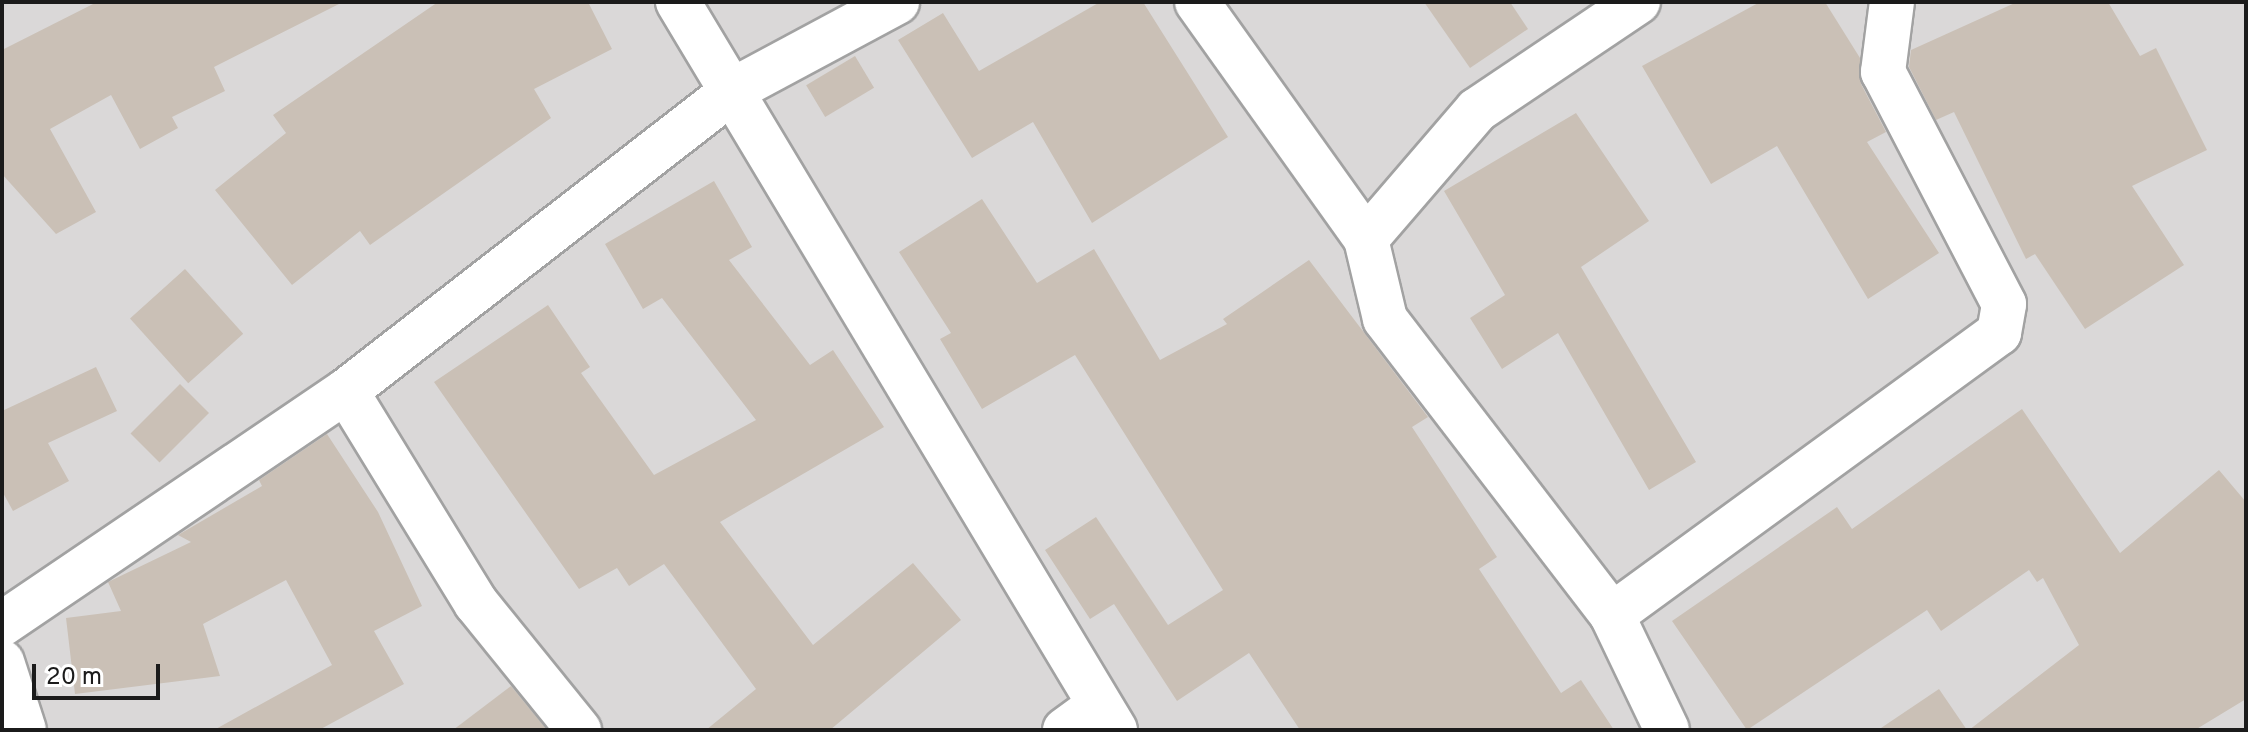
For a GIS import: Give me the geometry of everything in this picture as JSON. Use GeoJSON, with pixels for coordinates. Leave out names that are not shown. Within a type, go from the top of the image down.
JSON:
{"type":"FeatureCollection","features":[{"type":"Feature","properties":{"kind":"street"},"geometry":{"type":"LineString","coordinates":[[678,2],[735,89],[1092,722]]}},
{"type":"Feature","properties":{"kind":"street"},"geometry":{"type":"LineString","coordinates":[[2,624],[346,391],[735,89],[897,2]]}},
{"type":"Feature","properties":{"kind":"street"},"geometry":{"type":"LineString","coordinates":[[1197,2],[1366,239],[1385,319],[1612,615],[1667,730]]}},
{"type":"Feature","properties":{"kind":"street"},"geometry":{"type":"LineString","coordinates":[[1366,239],[1477,110],[1638,2]]}},
{"type":"Feature","properties":{"kind":"street"},"geometry":{"type":"LineString","coordinates":[[1612,615],[1999,333],[2004,304],[1883,72],[1892,2]]}},
{"type":"Feature","properties":{"kind":"street"},"geometry":{"type":"LineString","coordinates":[[346,391],[476,603],[579,730]]}},
{"type":"Feature","properties":{"kind":"street"},"geometry":{"type":"LineString","coordinates":[[2,662],[24,730]]}},
{"type":"Feature","properties":{"kind":"shaded area"},"geometry":{"type":"Polygon","coordinates":[[[2,2],[2246,2],[2246,730],[2,730],[2,2]]]}},
{"type":"Feature","properties":{"kind":"building"},"geometry":{"type":"Polygon","coordinates":[[[97,2],[343,2],[214,67],[225,91],[172,117],[178,128],[140,149],[111,95],[50,129],[96,212],[56,234],[2,174],[2,50],[97,2]]]}},
{"type":"Feature","properties":{"kind":"building"},"geometry":{"type":"Polygon","coordinates":[[[438,2],[588,2],[612,49],[534,89],[551,118],[370,245],[360,231],[292,285],[215,190],[286,133],[273,115],[438,2]]]}},
{"type":"Feature","properties":{"kind":"building"},"geometry":{"type":"Polygon","coordinates":[[[1100,2],[1143,2],[1228,137],[1092,223],[1033,122],[972,158],[898,40],[943,13],[979,71],[1100,2]]]}},
{"type":"Feature","properties":{"kind":"building"},"geometry":{"type":"Polygon","coordinates":[[[1424,2],[1510,2],[1528,29],[1470,68],[1424,2]]]}},
{"type":"Feature","properties":{"kind":"building"},"geometry":{"type":"Polygon","coordinates":[[[1760,2],[1825,2],[1860,58],[1861,84],[1886,132],[1867,142],[1939,253],[1868,299],[1777,146],[1711,184],[1642,66],[1760,2]]]}},
{"type":"Feature","properties":{"kind":"building"},"geometry":{"type":"Polygon","coordinates":[[[2017,2],[2108,2],[2140,56],[2156,48],[2207,150],[2132,186],[2184,265],[2085,329],[2035,254],[2026,259],[1954,112],[1936,120],[1909,67],[1911,50],[2017,2]]]}},
{"type":"Feature","properties":{"kind":"building"},"geometry":{"type":"Polygon","coordinates":[[[855,56],[874,88],[825,117],[806,85],[855,56]]]}},
{"type":"Feature","properties":{"kind":"building"},"geometry":{"type":"Polygon","coordinates":[[[1576,113],[1649,221],[1581,267],[1696,462],[1649,490],[1558,333],[1502,369],[1470,318],[1505,295],[1444,191],[1576,113]]]}},
{"type":"Feature","properties":{"kind":"building"},"geometry":{"type":"Polygon","coordinates":[[[714,181],[752,247],[729,260],[810,365],[833,350],[884,427],[720,522],[813,645],[913,563],[961,620],[830,730],[706,730],[756,689],[664,564],[629,586],[617,568],[579,589],[434,382],[548,305],[590,367],[581,373],[654,475],[756,420],[662,298],[643,309],[605,244],[714,181]]]}},
{"type":"Feature","properties":{"kind":"building"},"geometry":{"type":"Polygon","coordinates":[[[982,199],[1037,283],[1094,249],[1160,360],[1227,324],[1223,319],[1309,260],[1428,417],[1412,427],[1497,557],[1479,569],[1561,693],[1581,680],[1614,730],[1300,730],[1249,653],[1177,701],[1114,604],[1090,619],[1045,550],[1096,517],[1168,625],[1223,590],[1075,355],[982,409],[940,339],[951,333],[899,252],[982,199]]]}},
{"type":"Feature","properties":{"kind":"building"},"geometry":{"type":"Polygon","coordinates":[[[185,269],[243,334],[188,383],[130,319],[185,269]]]}},
{"type":"Feature","properties":{"kind":"building"},"geometry":{"type":"Polygon","coordinates":[[[96,367],[117,411],[48,443],[69,481],[13,511],[2,491],[2,411],[96,367]]]}},
{"type":"Feature","properties":{"kind":"building"},"geometry":{"type":"Polygon","coordinates":[[[180,384],[209,413],[159,462],[131,433],[180,384]]]}},
{"type":"Feature","properties":{"kind":"building"},"geometry":{"type":"Polygon","coordinates":[[[2022,409],[2120,553],[2219,470],[2246,502],[2246,699],[2195,730],[1969,730],[2079,645],[2043,578],[2037,582],[2029,570],[1941,631],[1927,610],[1747,730],[1672,621],[1837,507],[1852,529],[2022,409]]]}},
{"type":"Feature","properties":{"kind":"building"},"geometry":{"type":"Polygon","coordinates":[[[327,434],[378,512],[422,606],[374,631],[404,684],[319,730],[214,730],[332,665],[286,580],[203,624],[220,676],[75,694],[66,618],[121,611],[108,582],[191,542],[178,535],[262,486],[259,480],[327,434]]]}},
{"type":"Feature","properties":{"kind":"building"},"geometry":{"type":"Polygon","coordinates":[[[511,686],[547,730],[453,730],[511,686]]]}},
{"type":"Feature","properties":{"kind":"building"},"geometry":{"type":"Polygon","coordinates":[[[1939,689],[1967,730],[1878,730],[1939,689]]]}}]}
